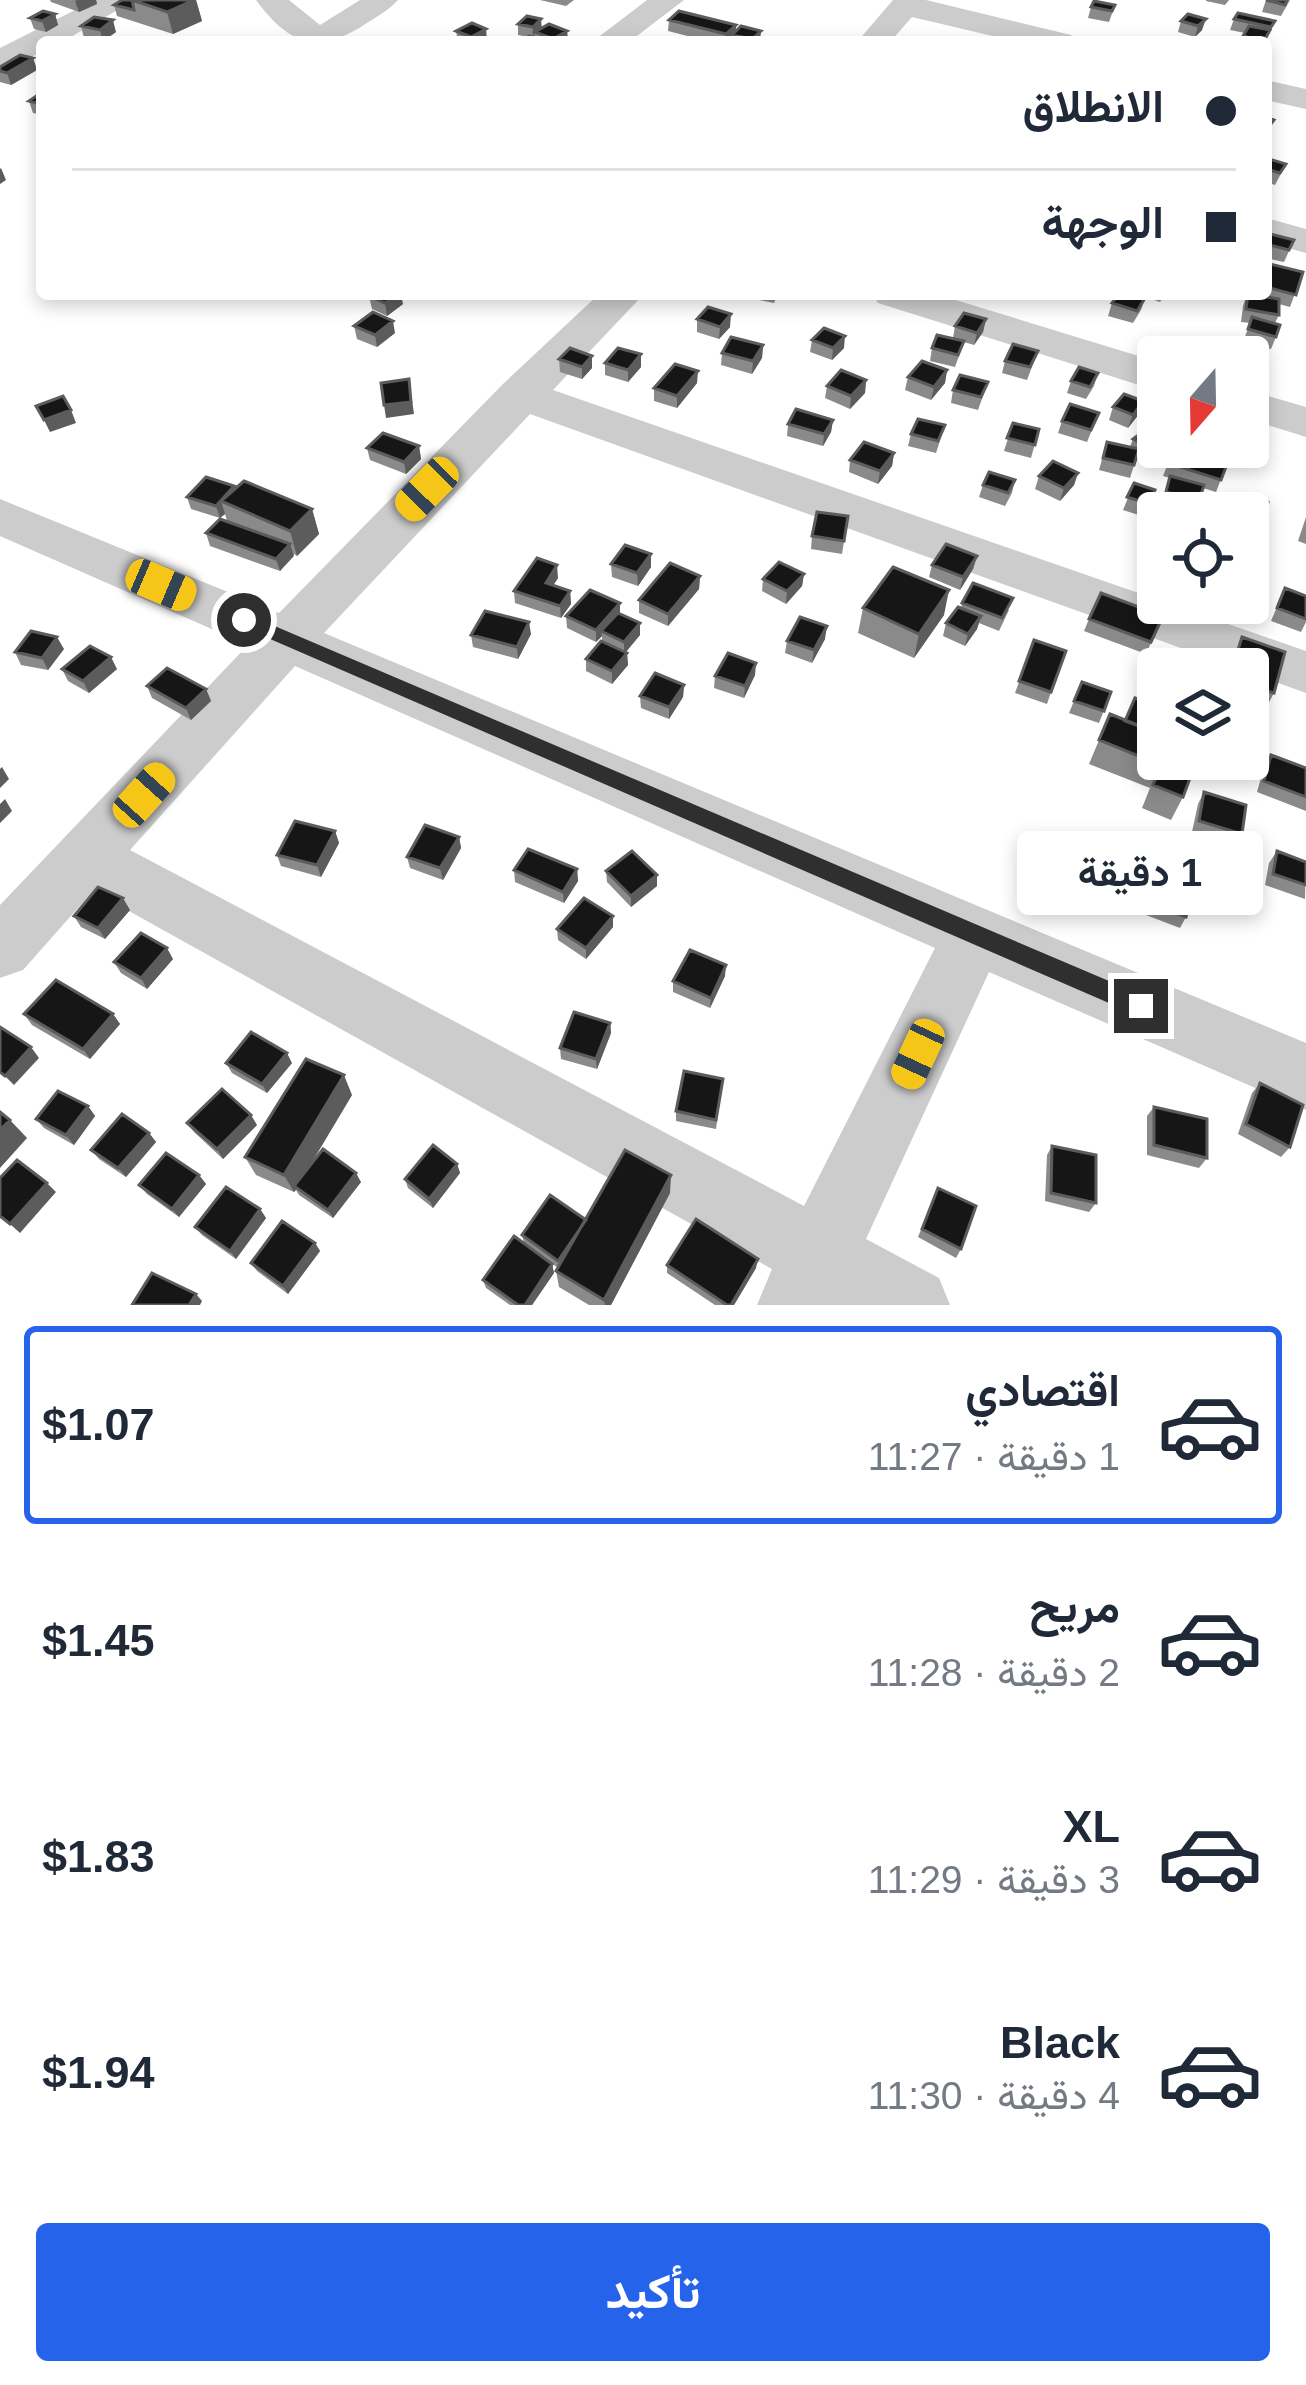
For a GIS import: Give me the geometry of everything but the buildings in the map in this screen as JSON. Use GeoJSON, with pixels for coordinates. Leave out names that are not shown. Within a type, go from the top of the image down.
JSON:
{"type":"FeatureCollection","features":[{"type":"Feature","properties":{"kind":"street"},"geometry":{"type":"LineString","coordinates":[[49,36],[119,0]]}},
{"type":"Feature","properties":{"kind":"street"},"geometry":{"type":"LineString","coordinates":[[272,0],[291,22],[317,36]]}},
{"type":"Feature","properties":{"kind":"street"},"geometry":{"type":"LineString","coordinates":[[330,36],[382,0]]}},
{"type":"Feature","properties":{"kind":"street"},"geometry":{"type":"LineString","coordinates":[[617,36],[668,0]]}},
{"type":"Feature","properties":{"kind":"street"},"geometry":{"type":"LineString","coordinates":[[878,36],[908,3],[1037,36]]}},
{"type":"Feature","properties":{"kind":"street"},"geometry":{"type":"LineString","coordinates":[[0,61],[36,43]]}},
{"type":"Feature","properties":{"kind":"street"},"geometry":{"type":"LineString","coordinates":[[1272,92],[1306,100]]}},
{"type":"Feature","properties":{"kind":"street"},"geometry":{"type":"LineString","coordinates":[[1272,232],[1306,241]]}},
{"type":"Feature","properties":{"kind":"street"},"geometry":{"type":"LineString","coordinates":[[0,949],[286,638],[519,394],[617,300]]}},
{"type":"Feature","properties":{"kind":"street"},"geometry":{"type":"LineString","coordinates":[[912,300],[1137,370]]}},
{"type":"Feature","properties":{"kind":"street"},"geometry":{"type":"LineString","coordinates":[[519,394],[1306,672]]}},
{"type":"Feature","properties":{"kind":"street"},"geometry":{"type":"LineString","coordinates":[[1269,411],[1306,422]]}},
{"type":"Feature","properties":{"kind":"street"},"geometry":{"type":"LineString","coordinates":[[12,538],[286,638],[1306,1077]]}},
{"type":"Feature","properties":{"kind":"street"},"geometry":{"type":"LineString","coordinates":[[88,858],[809,1279],[912,1305]]}},
{"type":"Feature","properties":{"kind":"street"},"geometry":{"type":"LineString","coordinates":[[809,1279],[975,934]]}},
{"type":"Feature","properties":{"kind":"route"},"geometry":{"type":"LineString","coordinates":[[244,620],[1141,1006]]}}]}
